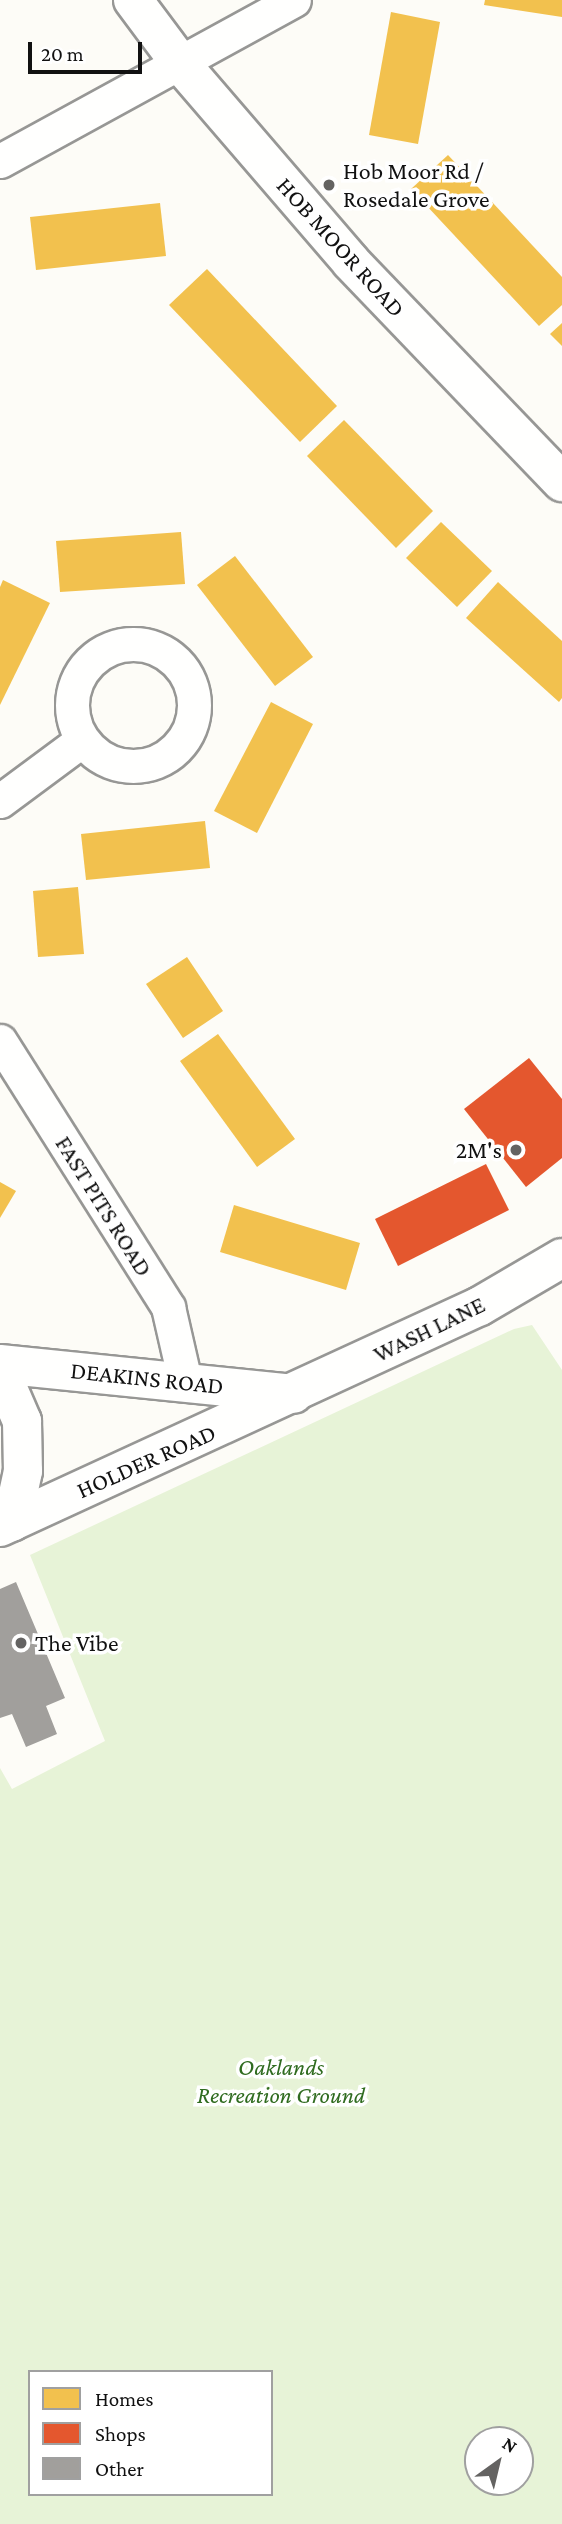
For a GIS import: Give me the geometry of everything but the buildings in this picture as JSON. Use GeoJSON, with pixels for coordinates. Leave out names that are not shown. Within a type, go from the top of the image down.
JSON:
{"type":"FeatureCollection","features":[{"type":"Feature","properties":{"kind":"street","name":"HOB MOOR ROAD"},"geometry":{"type":"LineString","coordinates":[[134,0],[180,63],[351,262],[562,482]]}},
{"type":"Feature","properties":{"kind":"street"},"geometry":{"type":"LineString","coordinates":[[0,161],[294,0]]}},
{"type":"Feature","properties":{"kind":"street"},"geometry":{"type":"LineString","coordinates":[[0,801],[82,740]]}},
{"type":"Feature","properties":{"kind":"street","name":"FAST PITS ROAD"},"geometry":{"type":"LineString","coordinates":[[0,1041],[168,1307],[185,1381]]}},
{"type":"Feature","properties":{"kind":"street","name":"WASH LANE"},"geometry":{"type":"LineString","coordinates":[[293,1395],[480,1306],[562,1258]]}},
{"type":"Feature","properties":{"kind":"street","name":"DEAKINS ROAD"},"geometry":{"type":"LineString","coordinates":[[0,1364],[185,1381],[293,1395]]}},
{"type":"Feature","properties":{"kind":"street"},"geometry":{"type":"LineString","coordinates":[[0,1370],[22,1421],[23,1471],[6,1525]]}},
{"type":"Feature","properties":{"kind":"street","name":"HOLDER ROAD"},"geometry":{"type":"LineString","coordinates":[[6,1525],[293,1395]]}},
{"type":"Feature","properties":{"kind":"green space","name":"Oaklands Recreation Ground"},"geometry":{"type":"Polygon","coordinates":[[[532,1325],[562,1370],[562,2524],[0,2524],[0,1768],[12,1789],[105,1741],[30,1555],[514,1329],[532,1325]]]}},
{"type":"Feature","properties":{"kind":"place","name":"Hob Moor Rd / Rosedale Grove"},"geometry":{"type":"Point","coordinates":[329,185]}},
{"type":"Feature","properties":{"kind":"place","name":"2M's"},"geometry":{"type":"Point","coordinates":[516,1150]}},
{"type":"Feature","properties":{"kind":"place","name":"The Vibe"},"geometry":{"type":"Point","coordinates":[21,1643]}}]}
